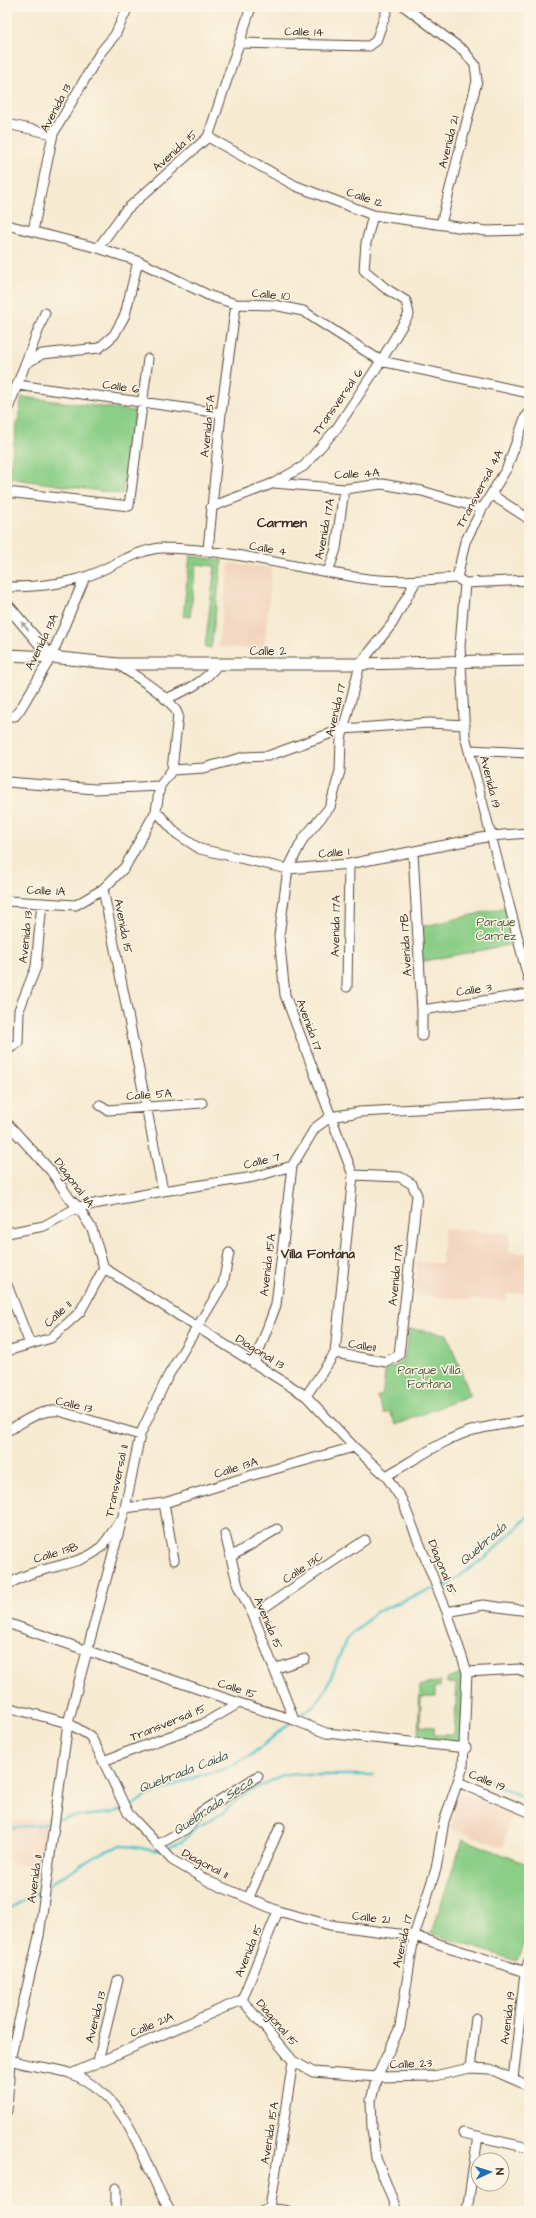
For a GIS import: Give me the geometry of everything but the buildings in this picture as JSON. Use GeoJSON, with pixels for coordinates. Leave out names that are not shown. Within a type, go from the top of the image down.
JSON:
{"type":"FeatureCollection","features":[{"type":"Feature","properties":{"kind":"street","name":"Avenida 13"},"geometry":{"type":"LineString","coordinates":[[33,231],[53,134],[100,53],[115,35],[128,7]]}},
{"type":"Feature","properties":{"kind":"street","name":"Avenida 15"},"geometry":{"type":"LineString","coordinates":[[98,248],[125,211],[208,137],[251,7]]}},
{"type":"Feature","properties":{"kind":"street","name":"Calle 14"},"geometry":{"type":"LineString","coordinates":[[239,43],[369,46],[376,41],[388,7]]}},
{"type":"Feature","properties":{"kind":"street","name":"Avenida 21"},"geometry":{"type":"LineString","coordinates":[[405,7],[464,51],[475,65],[477,81],[441,224]]}},
{"type":"Feature","properties":{"kind":"street"},"geometry":{"type":"LineString","coordinates":[[7,124],[53,134]]}},
{"type":"Feature","properties":{"kind":"street","name":"Calle 12"},"geometry":{"type":"LineString","coordinates":[[208,137],[296,186],[374,215],[486,231],[529,230]]}},
{"type":"Feature","properties":{"kind":"street"},"geometry":{"type":"LineString","coordinates":[[374,215],[366,243],[364,270],[385,288],[406,301],[409,314],[382,361]]}},
{"type":"Feature","properties":{"kind":"street","name":"Calle 10"},"geometry":{"type":"LineString","coordinates":[[7,225],[98,248],[138,261],[210,296],[236,304],[274,305],[303,311],[382,361],[529,393]]}},
{"type":"Feature","properties":{"kind":"street"},"geometry":{"type":"LineString","coordinates":[[25,364],[42,354],[99,348],[114,335],[125,315],[138,261]]}},
{"type":"Feature","properties":{"kind":"street","name":"Avenida 15A"},"geometry":{"type":"LineString","coordinates":[[208,550],[221,413],[236,304]]}},
{"type":"Feature","properties":{"kind":"street"},"geometry":{"type":"LineString","coordinates":[[7,411],[45,313]]}},
{"type":"Feature","properties":{"kind":"street"},"geometry":{"type":"LineString","coordinates":[[7,492],[129,506],[144,402],[148,359]]}},
{"type":"Feature","properties":{"kind":"street","name":"Transversal 6"},"geometry":{"type":"LineString","coordinates":[[274,483],[304,466],[337,428],[382,361]]}},
{"type":"Feature","properties":{"kind":"street","name":"Calle 6"},"geometry":{"type":"LineString","coordinates":[[17,385],[221,413]]}},
{"type":"Feature","properties":{"kind":"street","name":"Transversal 4A"},"geometry":{"type":"LineString","coordinates":[[461,581],[465,542],[482,508],[492,495],[507,468],[525,418],[529,413]]}},
{"type":"Feature","properties":{"kind":"street","name":"Calle 4A"},"geometry":{"type":"LineString","coordinates":[[211,507],[274,483],[344,489],[382,484],[422,491],[482,508]]}},
{"type":"Feature","properties":{"kind":"street","name":"Avenida 17A"},"geometry":{"type":"LineString","coordinates":[[328,572],[336,549],[344,489]]}},
{"type":"Feature","properties":{"kind":"street"},"geometry":{"type":"LineString","coordinates":[[492,495],[529,519]]}},
{"type":"Feature","properties":{"kind":"street","name":"Calle 4"},"geometry":{"type":"LineString","coordinates":[[7,587],[56,584],[85,577],[130,557],[161,548],[208,550],[362,578],[416,581],[529,580]]}},
{"type":"Feature","properties":{"kind":"street","name":"Avenida 13A"},"geometry":{"type":"LineString","coordinates":[[11,716],[51,657],[85,577]]}},
{"type":"Feature","properties":{"kind":"street"},"geometry":{"type":"LineString","coordinates":[[360,664],[392,624],[416,581]]}},
{"type":"Feature","properties":{"kind":"street","name":"Avenida 19"},"geometry":{"type":"LineString","coordinates":[[461,581],[460,646],[462,660],[465,736],[470,750],[529,981]]}},
{"type":"Feature","properties":{"kind":"street"},"geometry":{"type":"LineString","coordinates":[[7,605],[40,652]]}},
{"type":"Feature","properties":{"kind":"street"},"geometry":{"type":"LineString","coordinates":[[7,654],[40,652],[51,657]]}},
{"type":"Feature","properties":{"kind":"street","name":"Calle 2"},"geometry":{"type":"LineString","coordinates":[[51,657],[118,664],[360,664],[462,660],[529,660]]}},
{"type":"Feature","properties":{"kind":"street"},"geometry":{"type":"LineString","coordinates":[[118,664],[176,709],[178,715],[172,770],[204,768],[244,757],[268,756],[343,729],[429,723],[465,725]]}},
{"type":"Feature","properties":{"kind":"street"},"geometry":{"type":"LineString","coordinates":[[165,699],[200,682],[210,675],[218,664]]}},
{"type":"Feature","properties":{"kind":"street","name":"Avenida 17"},"geometry":{"type":"LineString","coordinates":[[306,1396],[335,1353],[353,1175],[285,995],[279,936],[288,869],[303,839],[330,807],[340,772],[341,739],[343,729],[360,664]]}},
{"type":"Feature","properties":{"kind":"street"},"geometry":{"type":"LineString","coordinates":[[470,750],[529,753]]}},
{"type":"Feature","properties":{"kind":"street","name":"Avenida 15"},"geometry":{"type":"LineString","coordinates":[[163,1191],[103,889],[125,867],[156,811],[160,786],[172,770]]}},
{"type":"Feature","properties":{"kind":"street"},"geometry":{"type":"LineString","coordinates":[[7,782],[95,789],[160,786]]}},
{"type":"Feature","properties":{"kind":"street","name":"Calle 1"},"geometry":{"type":"LineString","coordinates":[[156,811],[178,834],[200,849],[288,869],[349,864],[413,853],[491,836],[529,833]]}},
{"type":"Feature","properties":{"kind":"street","name":"Avenida 17B"},"geometry":{"type":"LineString","coordinates":[[413,853],[422,1010],[422,1036]]}},
{"type":"Feature","properties":{"kind":"street","name":"Avenida 17A"},"geometry":{"type":"LineString","coordinates":[[347,988],[349,864]]}},
{"type":"Feature","properties":{"kind":"street","name":"Calle 1A"},"geometry":{"type":"LineString","coordinates":[[7,901],[76,905],[103,889]]}},
{"type":"Feature","properties":{"kind":"street","name":"Avenida 13"},"geometry":{"type":"LineString","coordinates":[[7,1050],[18,1044],[20,1010],[36,968],[42,903]]}},
{"type":"Feature","properties":{"kind":"street","name":"Calle 3"},"geometry":{"type":"LineString","coordinates":[[422,1010],[529,994]]}},
{"type":"Feature","properties":{"kind":"street","name":"Calle 5A"},"geometry":{"type":"LineString","coordinates":[[100,1105],[108,1110],[202,1103]]}},
{"type":"Feature","properties":{"kind":"street","name":"Calle 7"},"geometry":{"type":"LineString","coordinates":[[7,1233],[44,1226],[78,1207],[163,1191],[254,1177],[292,1166],[315,1128],[330,1117],[360,1112],[529,1103]]}},
{"type":"Feature","properties":{"kind":"street","name":"Diagonal 11A"},"geometry":{"type":"LineString","coordinates":[[7,1124],[51,1171],[70,1199],[78,1207],[92,1229],[104,1268]]}},
{"type":"Feature","properties":{"kind":"street","name":"Avenida 15A"},"geometry":{"type":"LineString","coordinates":[[254,1364],[276,1305],[292,1166]]}},
{"type":"Feature","properties":{"kind":"street","name":"Avenida 17A"},"geometry":{"type":"LineString","coordinates":[[353,1175],[400,1177],[412,1184],[417,1195],[399,1355],[386,1362]]}},
{"type":"Feature","properties":{"kind":"street"},"geometry":{"type":"LineString","coordinates":[[199,1328],[223,1284],[228,1253]]}},
{"type":"Feature","properties":{"kind":"street","name":"Diagonal 13"},"geometry":{"type":"LineString","coordinates":[[104,1268],[306,1396],[354,1447],[386,1476]]}},
{"type":"Feature","properties":{"kind":"street","name":"Calle 11"},"geometry":{"type":"LineString","coordinates":[[7,1352],[51,1338],[80,1312],[104,1268]]}},
{"type":"Feature","properties":{"kind":"street"},"geometry":{"type":"LineString","coordinates":[[7,1285],[30,1344]]}},
{"type":"Feature","properties":{"kind":"street","name":"Transversal 11"},"geometry":{"type":"LineString","coordinates":[[86,1650],[125,1508],[140,1435],[168,1376],[199,1328]]}},
{"type":"Feature","properties":{"kind":"street","name":"Calle11"},"geometry":{"type":"LineString","coordinates":[[335,1353],[386,1362]]}},
{"type":"Feature","properties":{"kind":"street","name":"Calle 13"},"geometry":{"type":"LineString","coordinates":[[7,1431],[41,1412],[50,1410],[140,1435]]}},
{"type":"Feature","properties":{"kind":"street"},"geometry":{"type":"LineString","coordinates":[[386,1476],[456,1437],[474,1430],[513,1424],[529,1419]]}},
{"type":"Feature","properties":{"kind":"street","name":"Calle 13A"},"geometry":{"type":"LineString","coordinates":[[125,1508],[164,1503],[253,1475],[354,1447]]}},
{"type":"Feature","properties":{"kind":"street","name":"Diagonal 15"},"geometry":{"type":"LineString","coordinates":[[386,1476],[402,1500],[448,1612],[467,1672]]}},
{"type":"Feature","properties":{"kind":"street"},"geometry":{"type":"LineString","coordinates":[[164,1503],[174,1560]]}},
{"type":"Feature","properties":{"kind":"street","name":"Calle 13B"},"geometry":{"type":"LineString","coordinates":[[7,1586],[21,1576],[90,1554],[100,1548],[122,1518]]}},
{"type":"Feature","properties":{"kind":"street"},"geometry":{"type":"LineString","coordinates":[[232,1556],[277,1528]]}},
{"type":"Feature","properties":{"kind":"street","name":"Avenida 15"},"geometry":{"type":"LineString","coordinates":[[225,1534],[232,1556],[238,1586],[253,1616],[294,1720]]}},
{"type":"Feature","properties":{"kind":"street","name":"Calle 13C"},"geometry":{"type":"LineString","coordinates":[[253,1616],[365,1540]]}},
{"type":"Feature","properties":{"kind":"street"},"geometry":{"type":"LineString","coordinates":[[448,1612],[483,1605],[529,1611]]}},
{"type":"Feature","properties":{"kind":"street","name":"Calle 15"},"geometry":{"type":"LineString","coordinates":[[7,1623],[326,1732],[466,1748]]}},
{"type":"Feature","properties":{"kind":"street","name":"Avenida 11"},"geometry":{"type":"LineString","coordinates":[[7,2111],[8,2059],[38,1936],[68,1723],[86,1650]]}},
{"type":"Feature","properties":{"kind":"street"},"geometry":{"type":"LineString","coordinates":[[274,1669],[305,1659]]}},
{"type":"Feature","properties":{"kind":"street"},"geometry":{"type":"LineString","coordinates":[[467,1672],[519,1669],[529,1675]]}},
{"type":"Feature","properties":{"kind":"street","name":"Avenida 17"},"geometry":{"type":"LineString","coordinates":[[397,2211],[376,2158],[371,2100],[376,2077],[400,2027],[414,1936],[436,1869],[444,1821],[463,1767],[466,1748],[467,1672]]}},
{"type":"Feature","properties":{"kind":"street","name":"Transversal 15"},"geometry":{"type":"LineString","coordinates":[[103,1761],[203,1724],[239,1703]]}},
{"type":"Feature","properties":{"kind":"street","name":"Diagonal 11"},"geometry":{"type":"LineString","coordinates":[[7,1707],[68,1723],[90,1736],[128,1813],[172,1860],[210,1882],[249,1897],[278,1911]]}},
{"type":"Feature","properties":{"kind":"street"},"geometry":{"type":"LineString","coordinates":[[157,1845],[186,1829],[201,1812],[258,1776]]}},
{"type":"Feature","properties":{"kind":"street","name":"Calle 19"},"geometry":{"type":"LineString","coordinates":[[458,1782],[529,1812]]}},
{"type":"Feature","properties":{"kind":"street"},"geometry":{"type":"LineString","coordinates":[[249,1897],[280,1826]]}},
{"type":"Feature","properties":{"kind":"street","name":"Avenida 15"},"geometry":{"type":"LineString","coordinates":[[242,2000],[278,1911]]}},
{"type":"Feature","properties":{"kind":"street","name":"Calle 21"},"geometry":{"type":"LineString","coordinates":[[278,1911],[330,1925],[414,1936],[527,1973]]}},
{"type":"Feature","properties":{"kind":"street","name":"Avenida 19"},"geometry":{"type":"LineString","coordinates":[[513,2079],[529,1961]]}},
{"type":"Feature","properties":{"kind":"street","name":"Avenida 13"},"geometry":{"type":"LineString","coordinates":[[98,2061],[118,1980]]}},
{"type":"Feature","properties":{"kind":"street","name":"Diagonal 15"},"geometry":{"type":"LineString","coordinates":[[242,2000],[293,2060]]}},
{"type":"Feature","properties":{"kind":"street","name":"Calle 21A"},"geometry":{"type":"LineString","coordinates":[[71,2074],[98,2061],[242,2000]]}},
{"type":"Feature","properties":{"kind":"street"},"geometry":{"type":"LineString","coordinates":[[470,2068],[476,2018]]}},
{"type":"Feature","properties":{"kind":"street"},"geometry":{"type":"LineString","coordinates":[[8,2059],[71,2074],[96,2086],[117,2108],[136,2138],[161,2196],[170,2211]]}},
{"type":"Feature","properties":{"kind":"street","name":"Avenida 15A"},"geometry":{"type":"LineString","coordinates":[[266,2210],[293,2060]]}},
{"type":"Feature","properties":{"kind":"street","name":"Calle 23"},"geometry":{"type":"LineString","coordinates":[[293,2060],[313,2072],[376,2077],[434,2076],[470,2068],[490,2069],[529,2086]]}},
{"type":"Feature","properties":{"kind":"street"},"geometry":{"type":"LineString","coordinates":[[463,2133],[529,2148]]}},
{"type":"Feature","properties":{"kind":"street"},"geometry":{"type":"LineString","coordinates":[[467,2211],[478,2136]]}},
{"type":"Feature","properties":{"kind":"street"},"geometry":{"type":"LineString","coordinates":[[116,2188],[116,2211]]}},
{"type":"Feature","properties":{"kind":"street"},"geometry":{"type":"LineString","coordinates":[[266,2210],[288,2211]]}},
{"type":"Feature","properties":{"kind":"shaded area"},"geometry":{"type":"Polygon","coordinates":[[[229,563],[272,568],[264,649],[218,647],[229,563]]]}},
{"type":"Feature","properties":{"kind":"shaded area"},"geometry":{"type":"Polygon","coordinates":[[[444,1229],[510,1233],[509,1251],[529,1254],[529,1292],[507,1294],[506,1301],[415,1296],[417,1262],[442,1263],[444,1229]]]}},
{"type":"Feature","properties":{"kind":"shaded area"},"geometry":{"type":"Polygon","coordinates":[[[460,1794],[473,1794],[512,1811],[503,1847],[448,1827],[456,1796],[460,1794]]]}},
{"type":"Feature","properties":{"kind":"shaded area"},"geometry":{"type":"Polygon","coordinates":[[[52,1817],[44,1868],[7,1862],[7,1822],[52,1817]]]}},
{"type":"Feature","properties":{"kind":"green space"},"geometry":{"type":"Polygon","coordinates":[[[22,397],[135,411],[122,494],[8,478],[22,397]]]}},
{"type":"Feature","properties":{"kind":"green space"},"geometry":{"type":"Polygon","coordinates":[[[190,556],[222,560],[211,648],[205,647],[215,566],[196,564],[190,617],[183,616],[190,556]]]}},
{"type":"Feature","properties":{"kind":"green space","name":"Parque Carrez"},"geometry":{"type":"Polygon","coordinates":[[[510,906],[519,943],[419,962],[417,928],[510,906]]]}},
{"type":"Feature","properties":{"kind":"green space","name":"Parque Villa Fontana"},"geometry":{"type":"Polygon","coordinates":[[[410,1329],[447,1334],[470,1395],[396,1425],[390,1412],[384,1414],[377,1396],[382,1396],[386,1368],[395,1366],[404,1358],[410,1329]]]}},
{"type":"Feature","properties":{"kind":"green space"},"geometry":{"type":"Polygon","coordinates":[[[462,1674],[462,1743],[418,1739],[420,1686],[440,1681],[440,1687],[435,1687],[435,1697],[421,1697],[420,1726],[434,1727],[434,1735],[454,1735],[457,1684],[447,1683],[447,1679],[462,1674]]]}},
{"type":"Feature","properties":{"kind":"green space"},"geometry":{"type":"Polygon","coordinates":[[[463,1839],[529,1865],[529,1928],[517,1961],[431,1933],[463,1839]]]}},
{"type":"Feature","properties":{"kind":"waterway","name":"Quebrada"},"geometry":{"type":"LineString","coordinates":[[448,1585],[488,1555],[529,1516]]}},
{"type":"Feature","properties":{"kind":"waterway","name":"Quebrada Caída"},"geometry":{"type":"LineString","coordinates":[[296,1718],[316,1704],[327,1687],[346,1640],[376,1612],[424,1592],[448,1585],[457,1596]]}},
{"type":"Feature","properties":{"kind":"waterway","name":"Quebrada Caída"},"geometry":{"type":"LineString","coordinates":[[57,1820],[69,1817],[112,1813],[133,1805],[145,1797],[201,1775],[222,1770],[250,1756],[291,1722]]}},
{"type":"Feature","properties":{"kind":"waterway","name":"Quebrada Seca"},"geometry":{"type":"LineString","coordinates":[[164,1848],[182,1842],[195,1828],[221,1814],[243,1795],[282,1775],[295,1773],[305,1775],[374,1775]]}},
{"type":"Feature","properties":{"kind":"waterway","name":"Quebrada Seca"},"geometry":{"type":"LineString","coordinates":[[477,1774],[529,1801]]}},
{"type":"Feature","properties":{"kind":"waterway","name":"Quebrada Caída"},"geometry":{"type":"LineString","coordinates":[[7,1828],[41,1825],[52,1822]]}},
{"type":"Feature","properties":{"kind":"waterway","name":"Quebrada Seca"},"geometry":{"type":"LineString","coordinates":[[48,1886],[84,1863],[115,1848],[127,1846],[160,1850]]}},
{"type":"Feature","properties":{"kind":"waterway","name":"Quebrada Seca"},"geometry":{"type":"LineString","coordinates":[[7,1910],[42,1890]]}},
{"type":"Feature","properties":{"kind":"district","name":"Carmen"},"geometry":{"type":"Point","coordinates":[282,523]}},
{"type":"Feature","properties":{"kind":"district","name":"Villa Fontana"},"geometry":{"type":"Point","coordinates":[318,1254]}}]}
